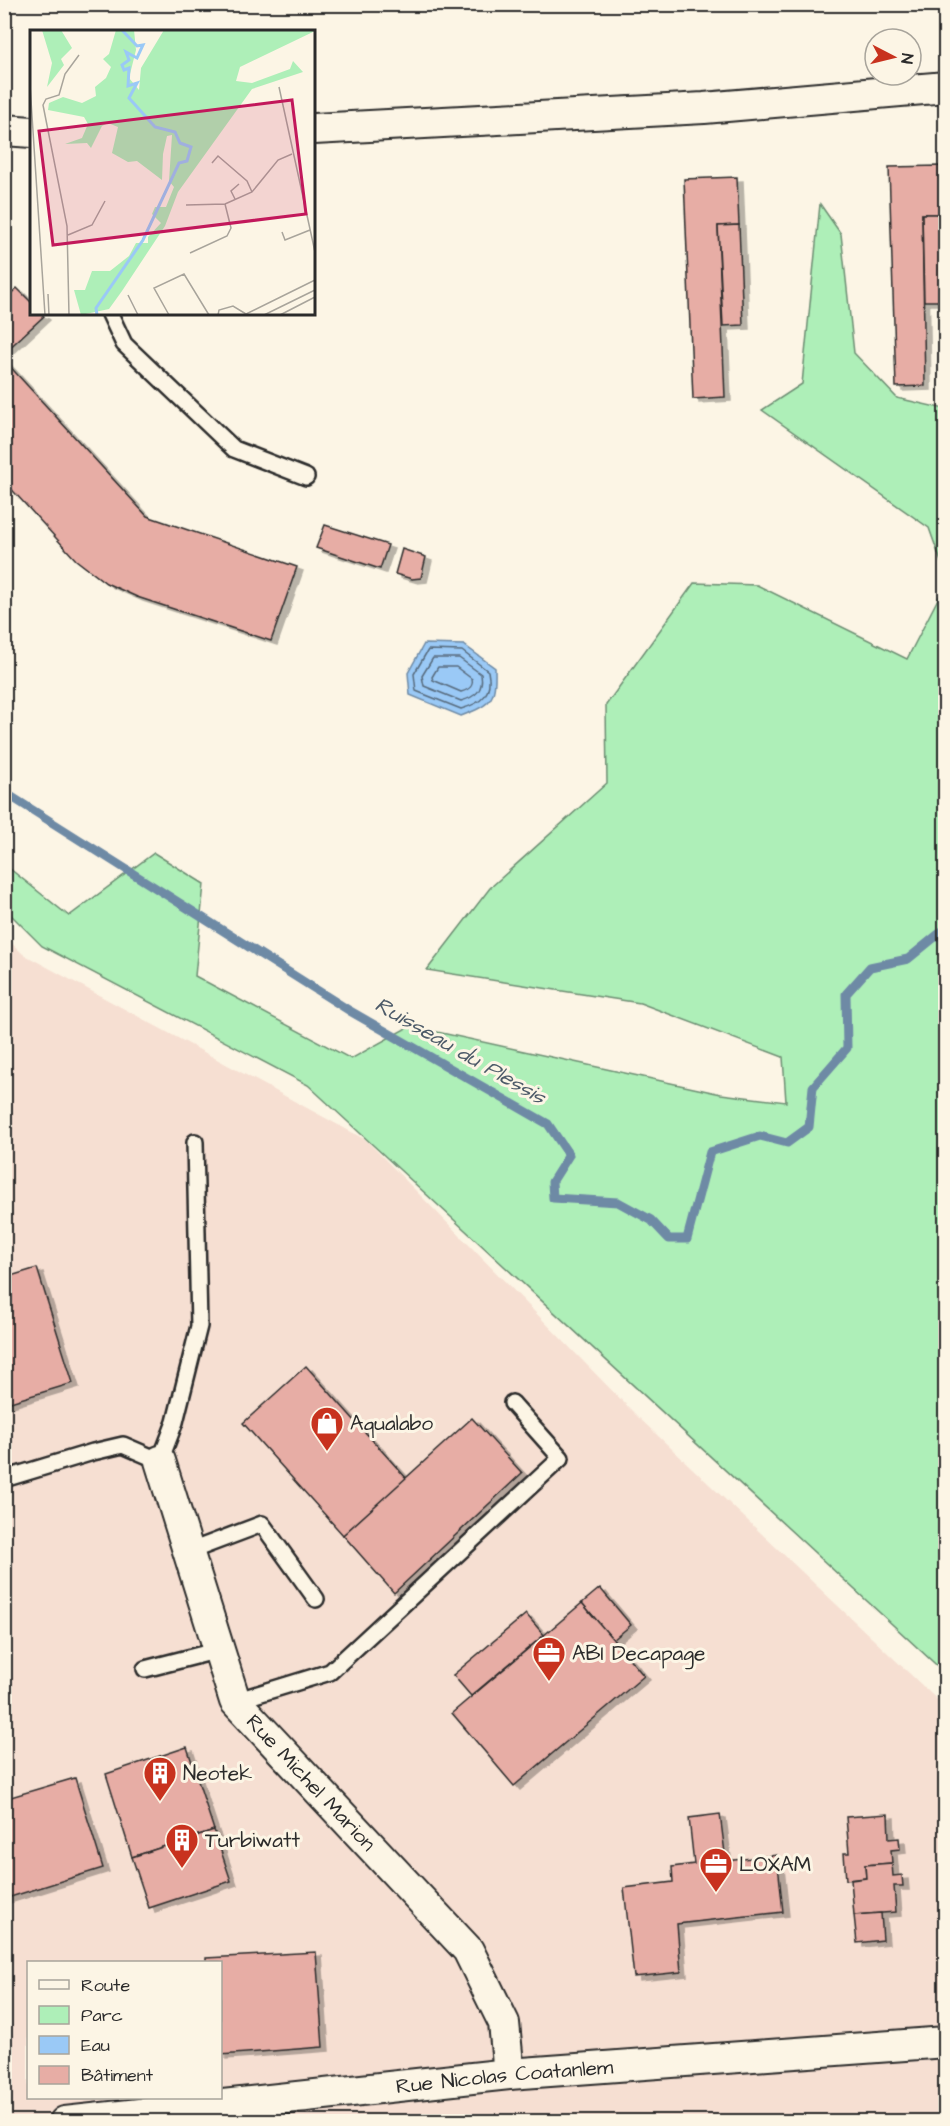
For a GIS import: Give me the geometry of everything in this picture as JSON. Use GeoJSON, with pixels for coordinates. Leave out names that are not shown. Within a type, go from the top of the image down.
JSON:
{"type":"FeatureCollection","features":[{"type":"Feature","properties":{"kind":"street"},"geometry":{"type":"LineString","coordinates":[[315,129],[704,108],[945,87]]}},
{"type":"Feature","properties":{"kind":"street"},"geometry":{"type":"LineString","coordinates":[[4,130],[30,132]]}},
{"type":"Feature","properties":{"kind":"street","name":"Rue Michel Marion"},"geometry":{"type":"LineString","coordinates":[[160,1461],[236,1701],[468,1950],[504,2023],[509,2074]]}},
{"type":"Feature","properties":{"kind":"street","name":"Rue Nicolas Coatanlem"},"geometry":{"type":"LineString","coordinates":[[65,2121],[509,2074],[945,2042]]}},
{"type":"Feature","properties":{"kind":"lane"},"geometry":{"type":"LineString","coordinates":[[110,315],[124,344],[234,449],[306,477]]}},
{"type":"Feature","properties":{"kind":"lane"},"geometry":{"type":"LineString","coordinates":[[4,1479],[123,1445],[160,1461],[175,1422],[199,1326],[195,1142]]}},
{"type":"Feature","properties":{"kind":"lane"},"geometry":{"type":"LineString","coordinates":[[236,1701],[330,1672],[561,1458],[512,1403]]}},
{"type":"Feature","properties":{"kind":"lane"},"geometry":{"type":"LineString","coordinates":[[188,1552],[262,1524],[316,1599]]}},
{"type":"Feature","properties":{"kind":"lane"},"geometry":{"type":"LineString","coordinates":[[145,1669],[219,1650]]}},
{"type":"Feature","properties":{"kind":"shaded area"},"geometry":{"type":"Polygon","coordinates":[[[4,936],[23,954],[366,1140],[637,1416],[945,1707],[945,2121],[5,2121],[4,936]]]}},
{"type":"Feature","properties":{"kind":"green space"},"geometry":{"type":"Polygon","coordinates":[[[820,204],[841,234],[854,353],[897,398],[945,409],[945,573],[929,528],[762,410],[802,384],[820,204]]]}},
{"type":"Feature","properties":{"kind":"green space"},"geometry":{"type":"Polygon","coordinates":[[[694,583],[757,585],[907,659],[945,585],[945,1673],[308,1085],[42,946],[5,909],[5,865],[69,916],[154,853],[204,884],[195,976],[351,1059],[410,1026],[721,1094],[786,1102],[783,1057],[640,1003],[427,970],[490,888],[607,783],[606,705],[694,583]]]}},
{"type":"Feature","properties":{"kind":"water"},"geometry":{"type":"Polygon","coordinates":[[[424,644],[464,645],[495,668],[493,695],[490,700],[485,705],[461,716],[410,695],[408,673],[424,644]]]}},
{"type":"Feature","properties":{"kind":"building"},"geometry":{"type":"Polygon","coordinates":[[[940,166],[941,214],[922,214],[925,386],[896,387],[889,167],[940,166]]]}},
{"type":"Feature","properties":{"kind":"building"},"geometry":{"type":"Polygon","coordinates":[[[737,177],[739,225],[718,226],[725,397],[693,399],[684,179],[737,177]]]}},
{"type":"Feature","properties":{"kind":"building"},"geometry":{"type":"Polygon","coordinates":[[[922,214],[941,214],[943,301],[924,301],[922,214]]]}},
{"type":"Feature","properties":{"kind":"building"},"geometry":{"type":"Polygon","coordinates":[[[739,225],[743,325],[723,326],[718,226],[739,225]]]}},
{"type":"Feature","properties":{"kind":"building"},"geometry":{"type":"Polygon","coordinates":[[[17,288],[30,301],[30,315],[44,316],[4,353],[4,300],[17,288]]]}},
{"type":"Feature","properties":{"kind":"building"},"geometry":{"type":"Polygon","coordinates":[[[4,360],[147,516],[297,567],[271,641],[137,597],[106,583],[76,560],[4,481],[4,360]]]}},
{"type":"Feature","properties":{"kind":"building"},"geometry":{"type":"Polygon","coordinates":[[[325,525],[388,545],[380,569],[316,548],[325,525]]]}},
{"type":"Feature","properties":{"kind":"building"},"geometry":{"type":"Polygon","coordinates":[[[402,549],[426,557],[421,578],[412,579],[395,574],[402,549]]]}},
{"type":"Feature","properties":{"kind":"building"},"geometry":{"type":"Polygon","coordinates":[[[37,1268],[73,1383],[4,1404],[4,1278],[37,1268]]]}},
{"type":"Feature","properties":{"kind":"building"},"geometry":{"type":"Polygon","coordinates":[[[306,1366],[407,1479],[343,1535],[243,1423],[306,1366]]]}},
{"type":"Feature","properties":{"kind":"building"},"geometry":{"type":"Polygon","coordinates":[[[472,1418],[522,1473],[394,1593],[343,1535],[472,1418]]]}},
{"type":"Feature","properties":{"kind":"building"},"geometry":{"type":"Polygon","coordinates":[[[600,1588],[631,1625],[613,1640],[582,1603],[600,1588]]]}},
{"type":"Feature","properties":{"kind":"building"},"geometry":{"type":"Polygon","coordinates":[[[582,1603],[644,1676],[514,1786],[452,1713],[582,1603]]]}},
{"type":"Feature","properties":{"kind":"building"},"geometry":{"type":"Polygon","coordinates":[[[526,1614],[544,1635],[471,1696],[453,1675],[526,1614]]]}},
{"type":"Feature","properties":{"kind":"building","name":"Neotek"},"geometry":{"type":"Polygon","coordinates":[[[187,1747],[214,1830],[132,1857],[106,1774],[187,1747]]]}},
{"type":"Feature","properties":{"kind":"building"},"geometry":{"type":"Polygon","coordinates":[[[75,1778],[103,1868],[4,1899],[4,1799],[75,1778]]]}},
{"type":"Feature","properties":{"kind":"building"},"geometry":{"type":"Polygon","coordinates":[[[720,1814],[726,1861],[777,1855],[783,1912],[677,1924],[681,1972],[634,1977],[624,1888],[673,1882],[672,1867],[694,1864],[689,1818],[720,1814]]]}},
{"type":"Feature","properties":{"kind":"building"},"geometry":{"type":"Polygon","coordinates":[[[888,1814],[889,1839],[899,1838],[900,1849],[891,1850],[892,1863],[865,1865],[866,1878],[846,1880],[844,1853],[849,1853],[846,1817],[888,1814]]]}},
{"type":"Feature","properties":{"kind":"building","name":"Turbiwatt"},"geometry":{"type":"Polygon","coordinates":[[[214,1830],[231,1881],[149,1908],[132,1857],[214,1830]]]}},
{"type":"Feature","properties":{"kind":"building"},"geometry":{"type":"Polygon","coordinates":[[[892,1863],[893,1876],[902,1875],[903,1886],[894,1886],[896,1912],[854,1915],[851,1880],[866,1878],[865,1865],[892,1863]]]}},
{"type":"Feature","properties":{"kind":"building"},"geometry":{"type":"Polygon","coordinates":[[[881,1913],[883,1940],[857,1943],[854,1915],[881,1913]]]}},
{"type":"Feature","properties":{"kind":"building"},"geometry":{"type":"Polygon","coordinates":[[[316,1952],[323,2047],[222,2055],[222,1961],[206,1961],[206,1958],[316,1952]]]}},
{"type":"Feature","properties":{"kind":"waterway","name":"Ruisseau du Plessis"},"geometry":{"type":"LineString","coordinates":[[4,792],[350,1011],[548,1124],[569,1155],[552,1182],[553,1198],[618,1202],[651,1220],[669,1239],[687,1239],[710,1152],[760,1136],[787,1143],[809,1127],[813,1087],[847,1048],[846,994],[870,967],[908,959],[946,928]]}},
{"type":"Feature","properties":{"kind":"place","name":"Aqualabo"},"geometry":{"type":"Point","coordinates":[327,1452]}},
{"type":"Feature","properties":{"kind":"place","name":"ABI Decapage"},"geometry":{"type":"Point","coordinates":[549,1682]}},
{"type":"Feature","properties":{"kind":"place","name":"Neotek"},"geometry":{"type":"Point","coordinates":[160,1802]}},
{"type":"Feature","properties":{"kind":"place","name":"Turbiwatt"},"geometry":{"type":"Point","coordinates":[182,1869]}},
{"type":"Feature","properties":{"kind":"place","name":"LOXAM"},"geometry":{"type":"Point","coordinates":[716,1893]}}]}
